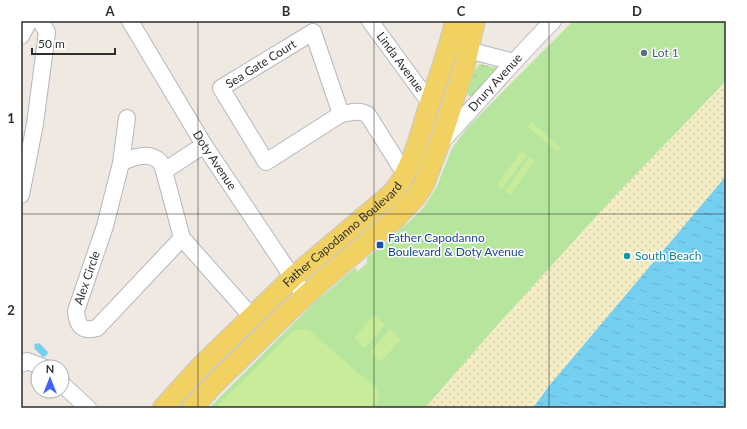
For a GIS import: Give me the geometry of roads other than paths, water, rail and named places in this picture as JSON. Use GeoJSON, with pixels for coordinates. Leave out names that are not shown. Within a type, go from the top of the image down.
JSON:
{"type":"FeatureCollection","features":[{"type":"Feature","properties":{"kind":"main road","name":"Father Capodanno Boulevard"},"geometry":{"type":"LineString","coordinates":[[163,408],[201,366],[293,277],[390,195],[399,185],[405,174],[430,104],[455,21]]}},
{"type":"Feature","properties":{"kind":"main road","name":"Father Capodanno Boulevard"},"geometry":{"type":"LineString","coordinates":[[192,408],[216,382],[305,296],[410,205],[424,184],[439,145],[464,68],[475,21]]}},
{"type":"Feature","properties":{"kind":"street"},"geometry":{"type":"LineString","coordinates":[[21,36],[29,21]]}},
{"type":"Feature","properties":{"kind":"street"},"geometry":{"type":"LineString","coordinates":[[21,195],[35,124],[47,32],[40,21]]}},
{"type":"Feature","properties":{"kind":"street","name":"Doty Avenue"},"geometry":{"type":"LineString","coordinates":[[130,21],[204,145],[305,296]]}},
{"type":"Feature","properties":{"kind":"street","name":"Linda Avenue"},"geometry":{"type":"LineString","coordinates":[[370,21],[430,104]]}},
{"type":"Feature","properties":{"kind":"street","name":"Drury Avenue"},"geometry":{"type":"LineString","coordinates":[[439,145],[553,21]]}},
{"type":"Feature","properties":{"kind":"street","name":"Sea Gate Court"},"geometry":{"type":"LineString","coordinates":[[341,114],[312,32],[222,88],[266,162],[341,114],[358,111],[364,112],[368,115],[405,174]]}},
{"type":"Feature","properties":{"kind":"street"},"geometry":{"type":"LineString","coordinates":[[468,50],[514,62]]}},
{"type":"Feature","properties":{"kind":"street","name":"Alex Circle"},"geometry":{"type":"LineString","coordinates":[[127,118],[121,163],[105,226],[76,312],[79,323],[83,328],[89,330],[97,328],[182,238]]}},
{"type":"Feature","properties":{"kind":"street"},"geometry":{"type":"LineString","coordinates":[[164,171],[204,145]]}},
{"type":"Feature","properties":{"kind":"street"},"geometry":{"type":"LineString","coordinates":[[121,163],[132,158],[145,156],[161,162],[182,238],[252,317]]}},
{"type":"Feature","properties":{"kind":"street"},"geometry":{"type":"LineString","coordinates":[[70,391],[88,408]]}},
{"type":"Feature","properties":{"kind":"water"},"geometry":{"type":"Polygon","coordinates":[[[726,176],[726,408],[533,408],[549,386],[726,176]]]}},
{"type":"Feature","properties":{"kind":"water"},"geometry":{"type":"Polygon","coordinates":[[[36,343],[39,343],[48,352],[47,355],[43,357],[34,348],[36,343]]]}},
{"type":"Feature","properties":{"kind":"place","name":"Lot 1"},"geometry":{"type":"Point","coordinates":[644,53]}},
{"type":"Feature","properties":{"kind":"place","name":"Father Capodanno Boulevard & Doty Avenue"},"geometry":{"type":"Point","coordinates":[380,245]}},
{"type":"Feature","properties":{"kind":"place","name":"South Beach"},"geometry":{"type":"Point","coordinates":[627,256]}}]}
